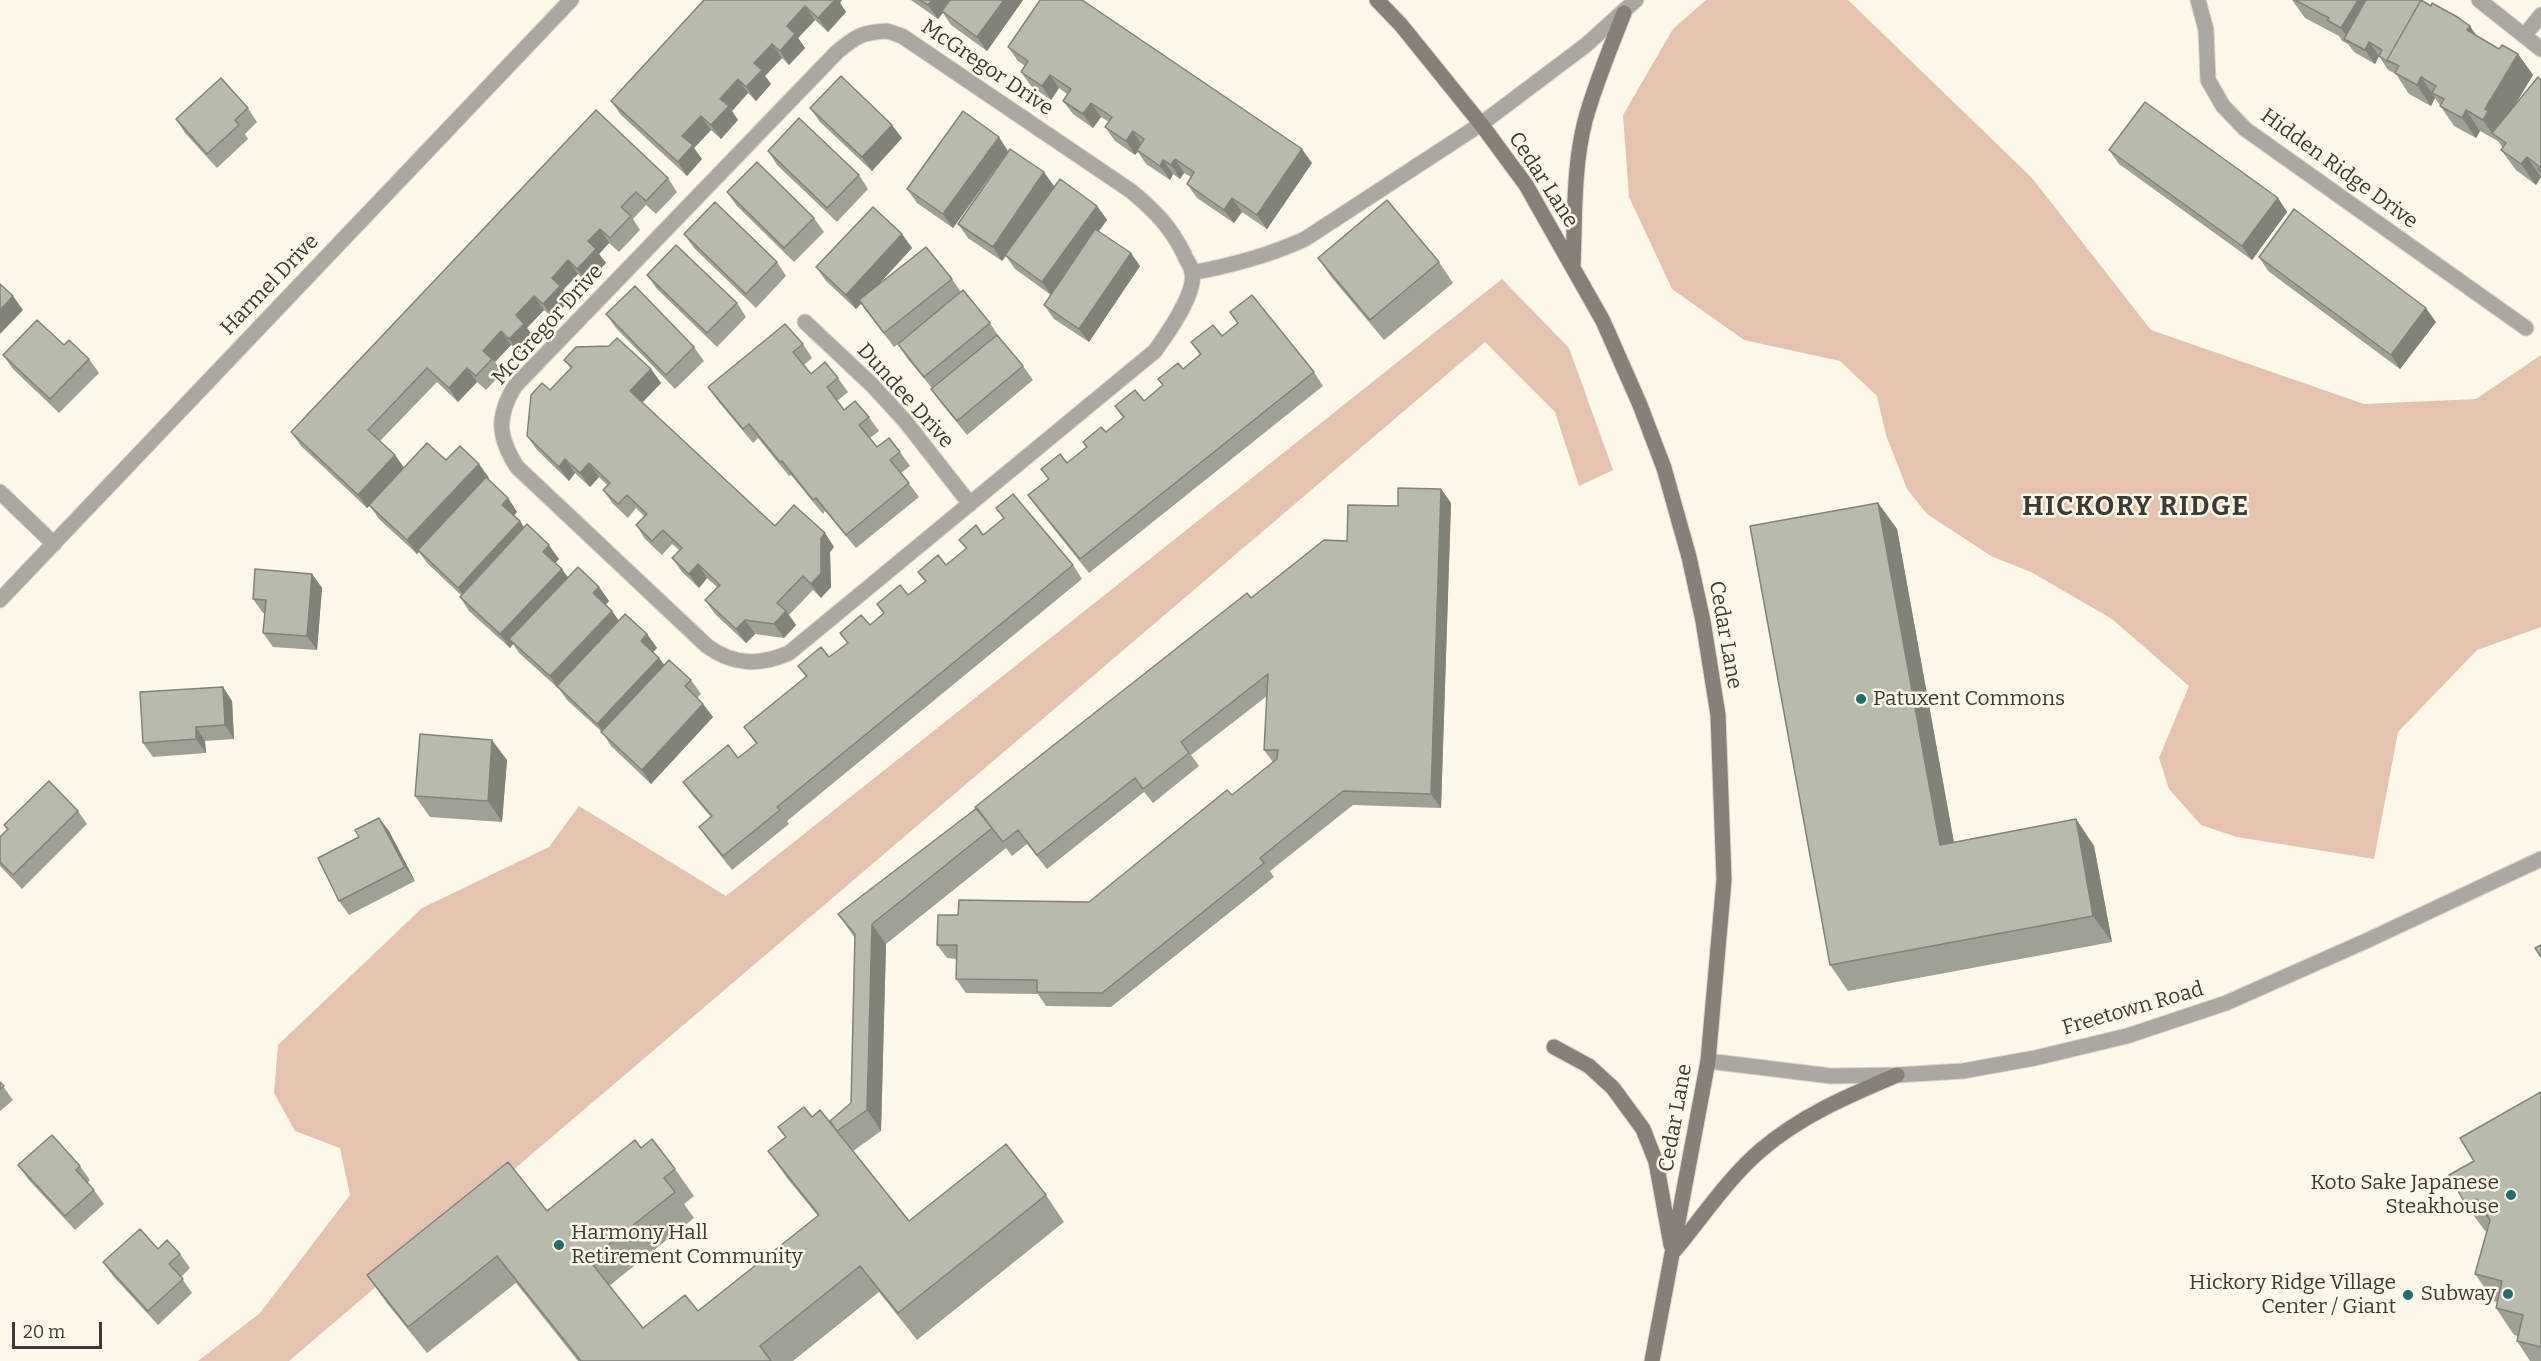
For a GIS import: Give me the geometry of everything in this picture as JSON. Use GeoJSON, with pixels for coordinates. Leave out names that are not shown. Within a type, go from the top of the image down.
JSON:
{"type":"FeatureCollection","features":[{"type":"Feature","properties":{"kind":"main road","name":"Cedar Lane"},"geometry":{"type":"LineString","coordinates":[[1377,0],[1401,25],[1481,124],[1526,185],[1604,321],[1664,468],[1689,557],[1703,621],[1718,715],[1724,880],[1708,1061],[1652,1361]]}},
{"type":"Feature","properties":{"kind":"main road"},"geometry":{"type":"LineString","coordinates":[[1573,267],[1577,172],[1584,123],[1624,13]]}},
{"type":"Feature","properties":{"kind":"main road"},"geometry":{"type":"LineString","coordinates":[[1554,1047],[1589,1066],[1597,1073],[1613,1088],[1643,1129],[1656,1162],[1672,1254]]}},
{"type":"Feature","properties":{"kind":"main road"},"geometry":{"type":"LineString","coordinates":[[1672,1254],[1732,1180],[1759,1151],[1804,1118],[1835,1101],[1897,1075]]}},
{"type":"Feature","properties":{"kind":"street","name":"Harmel Drive"},"geometry":{"type":"LineString","coordinates":[[0,600],[570,0]]}},
{"type":"Feature","properties":{"kind":"street"},"geometry":{"type":"LineString","coordinates":[[1192,273],[1276,253],[1305,239],[1481,124],[1586,45],[1636,0]]}},
{"type":"Feature","properties":{"kind":"street","name":"Hidden Ridge Drive"},"geometry":{"type":"LineString","coordinates":[[2198,0],[2206,30],[2208,80],[2223,106],[2245,129],[2526,328]]}},
{"type":"Feature","properties":{"kind":"street"},"geometry":{"type":"LineString","coordinates":[[2479,0],[2541,49]]}},
{"type":"Feature","properties":{"kind":"street"},"geometry":{"type":"LineString","coordinates":[[2524,36],[2541,15]]}},
{"type":"Feature","properties":{"kind":"street","name":"McGregor Drive"},"geometry":{"type":"LineString","coordinates":[[867,32],[887,32],[902,36],[1131,191],[1156,212],[1171,230],[1192,273],[1188,292],[1180,311],[1155,351],[789,653],[772,660],[756,663],[739,662],[721,656],[707,646],[518,467],[501,436],[505,403],[515,387],[837,52],[851,40],[867,32]]}},
{"type":"Feature","properties":{"kind":"street","name":"Dundee Drive"},"geometry":{"type":"LineString","coordinates":[[805,322],[872,385],[970,504]]}},
{"type":"Feature","properties":{"kind":"street"},"geometry":{"type":"LineString","coordinates":[[0,492],[54,544]]}},
{"type":"Feature","properties":{"kind":"street","name":"Freetown Road"},"geometry":{"type":"LineString","coordinates":[[1708,1061],[1831,1076],[1897,1075],[1963,1071],[2035,1058],[2127,1036],[2215,1006],[2366,941],[2541,859]]}},
{"type":"Feature","properties":{"kind":"shaded area"},"geometry":{"type":"Polygon","coordinates":[[[1706,0],[1848,0],[2032,178],[2151,330],[2364,404],[2476,399],[2541,355],[2541,627],[2477,650],[2398,732],[2374,859],[2237,837],[2201,825],[2169,789],[2159,758],[2189,686],[2112,619],[2031,572],[1991,556],[1927,514],[1907,489],[1886,435],[1877,396],[1840,361],[1744,340],[1672,289],[1629,197],[1623,115],[1673,29],[1706,0]]]}},
{"type":"Feature","properties":{"kind":"shaded area"},"geometry":{"type":"Polygon","coordinates":[[[1502,279],[1569,348],[1613,470],[1579,486],[1555,412],[1485,342],[289,1361],[198,1361],[260,1313],[350,1195],[340,1148],[295,1131],[274,1093],[278,1045],[422,908],[549,847],[579,806],[726,896],[1502,279]]]}},
{"type":"Feature","properties":{"kind":"building"},"geometry":{"type":"Polygon","coordinates":[[[704,0],[835,0],[818,18],[805,6],[787,26],[795,34],[780,51],[772,44],[754,63],[762,70],[746,87],[738,79],[720,99],[729,106],[711,125],[701,116],[682,136],[693,145],[678,162],[611,101],[704,0]]]}},
{"type":"Feature","properties":{"kind":"building"},"geometry":{"type":"Polygon","coordinates":[[[920,0],[932,0],[928,5],[920,0]]]}},
{"type":"Feature","properties":{"kind":"building"},"geometry":{"type":"Polygon","coordinates":[[[950,0],[1004,0],[977,37],[942,11],[950,0]]]}},
{"type":"Feature","properties":{"kind":"building"},"geometry":{"type":"Polygon","coordinates":[[[1040,0],[1082,0],[1302,149],[1257,215],[1232,198],[1224,210],[1187,184],[1194,172],[1175,159],[1171,165],[1163,160],[1160,166],[1137,150],[1144,139],[1133,131],[1126,141],[1105,127],[1112,117],[1091,103],[1083,114],[1063,101],[1071,89],[1050,75],[1042,86],[1021,72],[1028,61],[1008,47],[1040,0]]]}},
{"type":"Feature","properties":{"kind":"building"},"geometry":{"type":"Polygon","coordinates":[[[2295,0],[2358,0],[2341,28],[2327,20],[2329,18],[2295,0]]]}},
{"type":"Feature","properties":{"kind":"building"},"geometry":{"type":"Polygon","coordinates":[[[2366,0],[2421,0],[2387,60],[2388,62],[2379,56],[2382,50],[2369,42],[2365,50],[2344,39],[2366,0]]]}},
{"type":"Feature","properties":{"kind":"building"},"geometry":{"type":"Polygon","coordinates":[[[2421,0],[2431,6],[2432,3],[2459,18],[2470,26],[2467,30],[2499,49],[2502,45],[2518,54],[2485,109],[2488,111],[2483,120],[2466,110],[2462,118],[2440,106],[2444,99],[2432,93],[2436,86],[2421,77],[2417,85],[2395,73],[2399,66],[2387,60],[2421,0]]]}},
{"type":"Feature","properties":{"kind":"building"},"geometry":{"type":"Polygon","coordinates":[[[841,76],[892,125],[862,157],[810,108],[841,76]]]}},
{"type":"Feature","properties":{"kind":"building"},"geometry":{"type":"Polygon","coordinates":[[[2538,77],[2541,80],[2541,171],[2538,169],[2540,167],[2527,157],[2521,164],[2501,150],[2506,143],[2492,133],[2538,77]]]}},
{"type":"Feature","properties":{"kind":"building"},"geometry":{"type":"Polygon","coordinates":[[[221,78],[248,108],[235,120],[239,125],[207,154],[176,119],[221,78]]]}},
{"type":"Feature","properties":{"kind":"building"},"geometry":{"type":"Polygon","coordinates":[[[2145,102],[2278,198],[2242,246],[2109,150],[2145,102]]]}},
{"type":"Feature","properties":{"kind":"building"},"geometry":{"type":"Polygon","coordinates":[[[596,110],[668,178],[646,201],[636,192],[621,207],[631,216],[610,238],[600,229],[588,241],[596,249],[577,269],[568,260],[552,278],[560,286],[543,304],[534,296],[516,315],[524,324],[509,339],[501,331],[483,351],[492,359],[476,376],[467,368],[449,388],[427,368],[368,430],[395,455],[358,495],[291,432],[596,110]]]}},
{"type":"Feature","properties":{"kind":"building"},"geometry":{"type":"Polygon","coordinates":[[[963,111],[999,137],[943,214],[907,189],[963,111]]]}},
{"type":"Feature","properties":{"kind":"building"},"geometry":{"type":"Polygon","coordinates":[[[799,118],[859,175],[827,208],[768,151],[799,118]]]}},
{"type":"Feature","properties":{"kind":"building"},"geometry":{"type":"Polygon","coordinates":[[[1010,149],[1044,172],[993,247],[958,224],[1010,149]]]}},
{"type":"Feature","properties":{"kind":"building"},"geometry":{"type":"Polygon","coordinates":[[[757,162],[814,218],[784,248],[727,192],[757,162]]]}},
{"type":"Feature","properties":{"kind":"building"},"geometry":{"type":"Polygon","coordinates":[[[1060,179],[1097,206],[1042,282],[1005,255],[1060,179]]]}},
{"type":"Feature","properties":{"kind":"building"},"geometry":{"type":"Polygon","coordinates":[[[1387,200],[1439,262],[1370,320],[1318,258],[1387,200]]]}},
{"type":"Feature","properties":{"kind":"building"},"geometry":{"type":"Polygon","coordinates":[[[715,202],[777,262],[746,294],[684,234],[715,202]]]}},
{"type":"Feature","properties":{"kind":"building"},"geometry":{"type":"Polygon","coordinates":[[[873,207],[902,234],[846,295],[816,267],[873,207]]]}},
{"type":"Feature","properties":{"kind":"building"},"geometry":{"type":"Polygon","coordinates":[[[2294,209],[2426,308],[2391,355],[2259,257],[2294,209]]]}},
{"type":"Feature","properties":{"kind":"building"},"geometry":{"type":"Polygon","coordinates":[[[1095,229],[1131,253],[1079,329],[1044,305],[1095,229]]]}},
{"type":"Feature","properties":{"kind":"building"},"geometry":{"type":"Polygon","coordinates":[[[676,245],[737,303],[707,333],[647,275],[676,245]]]}},
{"type":"Feature","properties":{"kind":"building"},"geometry":{"type":"Polygon","coordinates":[[[926,247],[952,279],[884,333],[859,300],[926,247]]]}},
{"type":"Feature","properties":{"kind":"building"},"geometry":{"type":"Polygon","coordinates":[[[0,284],[13,296],[0,310],[0,284]]]}},
{"type":"Feature","properties":{"kind":"building"},"geometry":{"type":"Polygon","coordinates":[[[635,286],[694,347],[666,375],[606,314],[635,286]]]}},
{"type":"Feature","properties":{"kind":"building"},"geometry":{"type":"Polygon","coordinates":[[[963,290],[990,323],[924,377],[898,344],[963,290]]]}},
{"type":"Feature","properties":{"kind":"building"},"geometry":{"type":"Polygon","coordinates":[[[1252,295],[1314,372],[1080,559],[1028,495],[1049,479],[1041,469],[1060,454],[1067,463],[1087,447],[1083,442],[1101,427],[1106,432],[1124,417],[1115,406],[1135,390],[1144,401],[1163,385],[1158,379],[1178,363],[1183,369],[1201,354],[1191,342],[1213,325],[1222,336],[1238,323],[1230,312],[1252,295]]]}},
{"type":"Feature","properties":{"kind":"building"},"geometry":{"type":"Polygon","coordinates":[[[37,320],[64,345],[69,340],[89,359],[50,399],[3,355],[37,320]]]}},
{"type":"Feature","properties":{"kind":"building"},"geometry":{"type":"Polygon","coordinates":[[[785,324],[803,344],[793,352],[811,374],[825,362],[838,378],[827,387],[844,410],[855,401],[869,417],[859,425],[877,447],[889,438],[900,452],[890,460],[909,483],[846,535],[816,498],[813,500],[749,424],[743,429],[708,387],[785,324]]]}},
{"type":"Feature","properties":{"kind":"building"},"geometry":{"type":"Polygon","coordinates":[[[997,335],[1023,366],[957,421],[931,389],[997,335]]]}},
{"type":"Feature","properties":{"kind":"building"},"geometry":{"type":"Polygon","coordinates":[[[617,338],[651,369],[630,391],[775,526],[794,505],[825,533],[821,538],[821,573],[811,584],[803,576],[777,603],[786,611],[774,624],[745,620],[736,629],[705,600],[720,585],[698,564],[689,574],[672,558],[682,548],[663,530],[652,541],[636,525],[647,514],[627,495],[618,504],[603,490],[610,483],[589,463],[580,473],[565,459],[559,467],[527,436],[531,395],[542,383],[550,390],[572,367],[564,360],[576,347],[609,346],[617,338]]]}},
{"type":"Feature","properties":{"kind":"building"},"geometry":{"type":"Polygon","coordinates":[[[427,443],[446,460],[460,446],[479,464],[407,540],[369,505],[427,443]]]}},
{"type":"Feature","properties":{"kind":"building"},"geometry":{"type":"Polygon","coordinates":[[[486,477],[508,498],[502,505],[520,521],[458,588],[418,550],[486,477]]]}},
{"type":"Feature","properties":{"kind":"building"},"geometry":{"type":"Polygon","coordinates":[[[1398,488],[1441,489],[1431,794],[1343,791],[1260,858],[1264,863],[1102,993],[1037,992],[1037,980],[956,979],[957,945],[937,945],[938,915],[958,915],[959,900],[1089,902],[1227,790],[1232,795],[1277,759],[1278,750],[1264,750],[1268,674],[1181,742],[1189,753],[1143,789],[1135,778],[1037,855],[1018,830],[1003,842],[975,807],[1247,593],[1251,598],[1324,540],[1347,541],[1348,505],[1398,506],[1398,488]]]}},
{"type":"Feature","properties":{"kind":"building"},"geometry":{"type":"Polygon","coordinates":[[[1013,494],[1073,565],[777,807],[780,810],[723,856],[699,827],[712,816],[683,782],[728,745],[738,758],[757,743],[744,727],[807,676],[798,666],[821,647],[829,657],[848,643],[840,633],[861,615],[870,625],[884,613],[877,604],[900,585],[908,595],[926,581],[918,572],[938,555],[946,565],[967,548],[959,540],[976,525],[983,535],[1004,518],[996,508],[1013,494]]]}},
{"type":"Feature","properties":{"kind":"building","name":"Patuxent Commons"},"geometry":{"type":"Polygon","coordinates":[[[1878,503],[1940,845],[2076,819],[2093,916],[1830,965],[1750,526],[1878,503]]]}},
{"type":"Feature","properties":{"kind":"building"},"geometry":{"type":"Polygon","coordinates":[[[527,524],[549,545],[543,552],[562,569],[500,634],[460,597],[527,524]]]}},
{"type":"Feature","properties":{"kind":"building"},"geometry":{"type":"Polygon","coordinates":[[[578,567],[599,587],[593,593],[612,611],[550,676],[509,639],[578,567]]]}},
{"type":"Feature","properties":{"kind":"building"},"geometry":{"type":"Polygon","coordinates":[[[255,569],[312,574],[307,636],[263,633],[266,600],[253,599],[255,569]]]}},
{"type":"Feature","properties":{"kind":"building"},"geometry":{"type":"Polygon","coordinates":[[[625,614],[647,634],[641,641],[659,658],[597,724],[557,686],[625,614]]]}},
{"type":"Feature","properties":{"kind":"building"},"geometry":{"type":"Polygon","coordinates":[[[669,660],[691,680],[685,686],[703,704],[642,770],[601,732],[669,660]]]}},
{"type":"Feature","properties":{"kind":"building"},"geometry":{"type":"Polygon","coordinates":[[[223,687],[225,725],[196,727],[196,739],[143,743],[140,692],[223,687]]]}},
{"type":"Feature","properties":{"kind":"building"},"geometry":{"type":"Polygon","coordinates":[[[420,734],[492,740],[488,801],[415,796],[420,734]]]}},
{"type":"Feature","properties":{"kind":"building"},"geometry":{"type":"Polygon","coordinates":[[[49,781],[78,811],[13,875],[0,862],[0,837],[8,829],[4,825],[49,781]]]}},
{"type":"Feature","properties":{"kind":"building"},"geometry":{"type":"Polygon","coordinates":[[[977,808],[992,828],[872,924],[867,1110],[837,1131],[830,1121],[851,1103],[855,934],[838,914],[977,808]]]}},
{"type":"Feature","properties":{"kind":"building"},"geometry":{"type":"Polygon","coordinates":[[[379,818],[405,867],[339,901],[318,858],[359,837],[355,830],[379,818]]]}},
{"type":"Feature","properties":{"kind":"building"},"geometry":{"type":"Polygon","coordinates":[[[2541,945],[2541,957],[2535,948],[2541,945]]]}},
{"type":"Feature","properties":{"kind":"building"},"geometry":{"type":"Polygon","coordinates":[[[2541,1092],[2541,1347],[2517,1341],[2523,1315],[2496,1308],[2502,1281],[2475,1274],[2490,1220],[2477,1199],[2466,1205],[2449,1175],[2474,1161],[2460,1138],[2541,1092]]]}},
{"type":"Feature","properties":{"kind":"building","name":"Harmony Hall Retirement Community"},"geometry":{"type":"Polygon","coordinates":[[[804,1107],[812,1117],[820,1110],[909,1221],[1006,1144],[1046,1195],[898,1313],[860,1266],[760,1346],[771,1361],[581,1361],[497,1256],[408,1327],[367,1275],[508,1162],[547,1211],[635,1140],[641,1148],[652,1139],[675,1169],[664,1178],[675,1192],[589,1260],[643,1328],[685,1295],[698,1311],[819,1215],[768,1151],[786,1137],[778,1127],[804,1107]]]}},
{"type":"Feature","properties":{"kind":"building"},"geometry":{"type":"Polygon","coordinates":[[[52,1135],[80,1166],[76,1170],[94,1190],[65,1216],[18,1165],[52,1135]]]}},
{"type":"Feature","properties":{"kind":"building"},"geometry":{"type":"Polygon","coordinates":[[[140,1229],[158,1249],[167,1240],[180,1254],[169,1264],[183,1279],[148,1311],[103,1262],[140,1229]]]}},
{"type":"Feature","properties":{"kind":"place","name":"Patuxent Commons"},"geometry":{"type":"Point","coordinates":[1861,699]}},
{"type":"Feature","properties":{"kind":"place","name":"Koto Sake Japanese Steakhouse"},"geometry":{"type":"Point","coordinates":[2511,1195]}},
{"type":"Feature","properties":{"kind":"place","name":"Harmony Hall Retirement Community"},"geometry":{"type":"Point","coordinates":[559,1245]}},
{"type":"Feature","properties":{"kind":"place","name":"Subway"},"geometry":{"type":"Point","coordinates":[2508,1294]}},
{"type":"Feature","properties":{"kind":"place","name":"Hickory Ridge Village Center / Giant"},"geometry":{"type":"Point","coordinates":[2408,1295]}},
{"type":"Feature","properties":{"kind":"district","name":"HICKORY RIDGE"},"geometry":{"type":"Point","coordinates":[2136,507]}}]}
